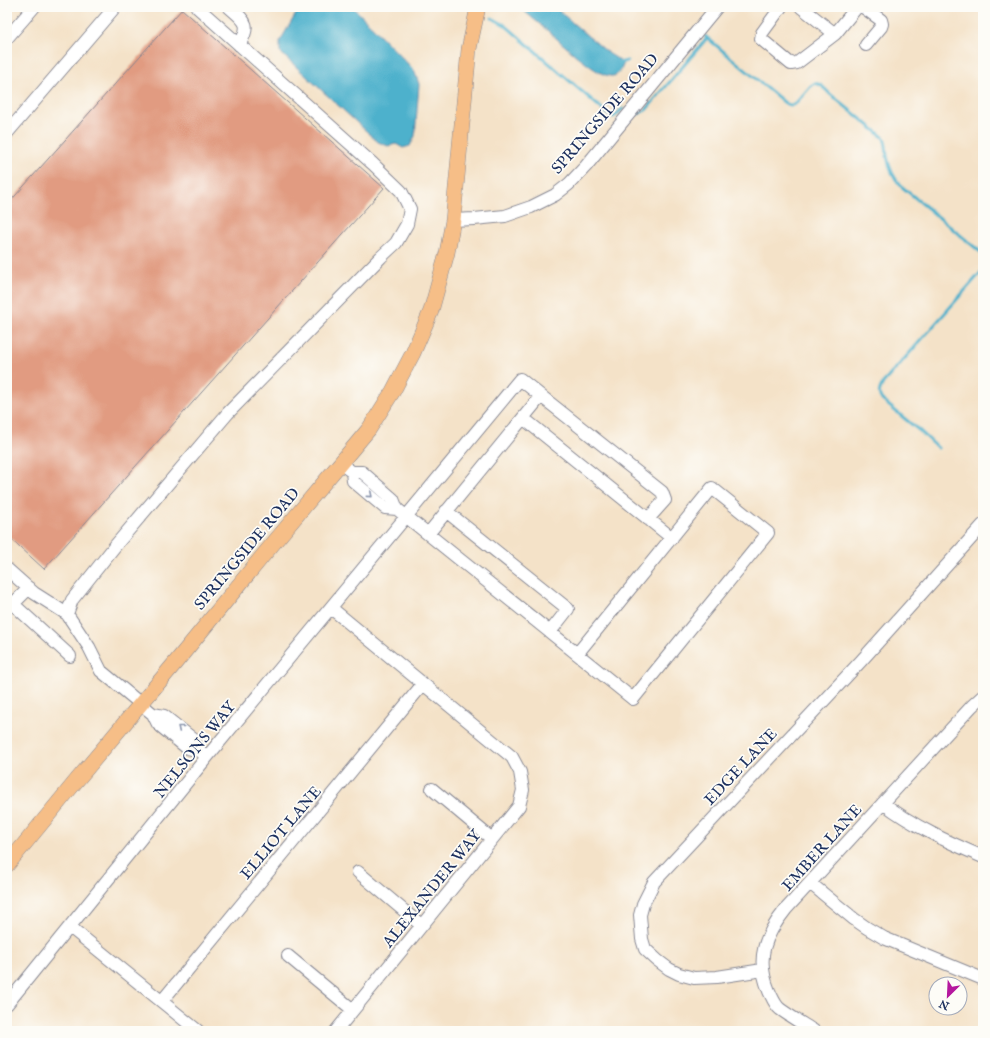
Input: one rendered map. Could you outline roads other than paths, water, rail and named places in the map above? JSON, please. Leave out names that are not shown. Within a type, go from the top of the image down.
[{"type":"main road","name":"SPRINGSIDE ROAD","points":[[7,865],[141,704],[346,467],[393,391],[413,353],[431,311],[447,253],[453,220],[469,49],[478,7]]},
{"type":"street","points":[[7,38],[34,7]]},
{"type":"street","points":[[7,133],[115,7]]},
{"type":"street","points":[[67,614],[72,600],[115,546],[228,413],[396,243],[407,224],[410,209],[401,191],[373,164],[197,7]]},
{"type":"street","points":[[229,7],[244,20],[247,28],[245,36],[239,44]]},
{"type":"street","name":"SPRINGSIDE ROAD","points":[[453,220],[505,216],[531,207],[555,195],[569,184],[586,166],[717,7]]},
{"type":"street","points":[[781,7],[762,33],[761,39],[791,64],[797,63],[835,34],[857,7]]},
{"type":"street","points":[[801,7],[835,34]]},
{"type":"street","points":[[863,7],[881,20],[882,24],[866,45]]},
{"type":"street","name":"NELSONS WAY","points":[[7,1004],[70,927],[203,754],[331,608],[402,513],[520,379],[541,396]]},
{"type":"street","points":[[428,534],[541,396],[662,492],[665,500],[648,519]]},
{"type":"street","points":[[523,418],[672,538]]},
{"type":"street","points":[[346,467],[354,481],[385,508],[402,513],[633,699],[768,533],[712,488],[578,654]]},
{"type":"street","points":[[446,511],[568,609],[550,632]]},
{"type":"street","name":"EDGE LANE","points":[[763,970],[717,977],[694,978],[679,974],[669,969],[645,949],[642,939],[640,915],[643,904],[654,882],[861,661],[983,525]]},
{"type":"street","points":[[7,568],[34,593],[67,614],[89,647],[101,671],[153,714],[158,724],[187,748],[203,754]]},
{"type":"street","points":[[29,588],[10,602],[70,656]]},
{"type":"street","points":[[331,608],[423,684]]},
{"type":"street","name":"ALEXANDER WAY","points":[[336,1031],[519,806],[523,790],[520,772],[512,757],[423,684]]},
{"type":"street","name":"ELLIOT LANE","points":[[162,1001],[423,684]]},
{"type":"street","name":"EMBER LANE","points":[[814,1031],[779,1008],[766,984],[763,970],[763,957],[765,944],[770,931],[786,909],[972,706],[983,696]]},
{"type":"street","points":[[432,789],[492,839]]},
{"type":"street","points":[[883,803],[922,828],[983,857]]},
{"type":"street","points":[[358,872],[422,926]]},
{"type":"street","points":[[810,883],[854,919],[884,938],[983,979]]},
{"type":"street","points":[[70,927],[198,1031]]},
{"type":"street","points":[[288,956],[353,1010]]},
{"type":"water","points":[[300,7],[353,7],[414,70],[419,84],[415,136],[410,146],[403,148],[396,144],[388,146],[378,142],[280,52],[280,41]]},
{"type":"water","points":[[520,7],[553,7],[558,10],[607,52],[620,61],[623,65],[621,69],[617,75],[612,76],[596,70],[578,57]]},
{"type":"waterway","points":[[492,18],[505,25],[609,115],[613,117],[623,109]]},
{"type":"waterway","points":[[705,36],[787,104],[795,104],[815,83],[821,85],[883,137],[886,144],[890,168],[901,186],[983,254]]},
{"type":"waterway","points":[[638,114],[646,110],[707,38]]},
{"type":"waterway","points":[[619,63],[627,61]]},
{"type":"waterway","points":[[938,448],[882,400],[880,396],[881,387],[983,270]]}]
